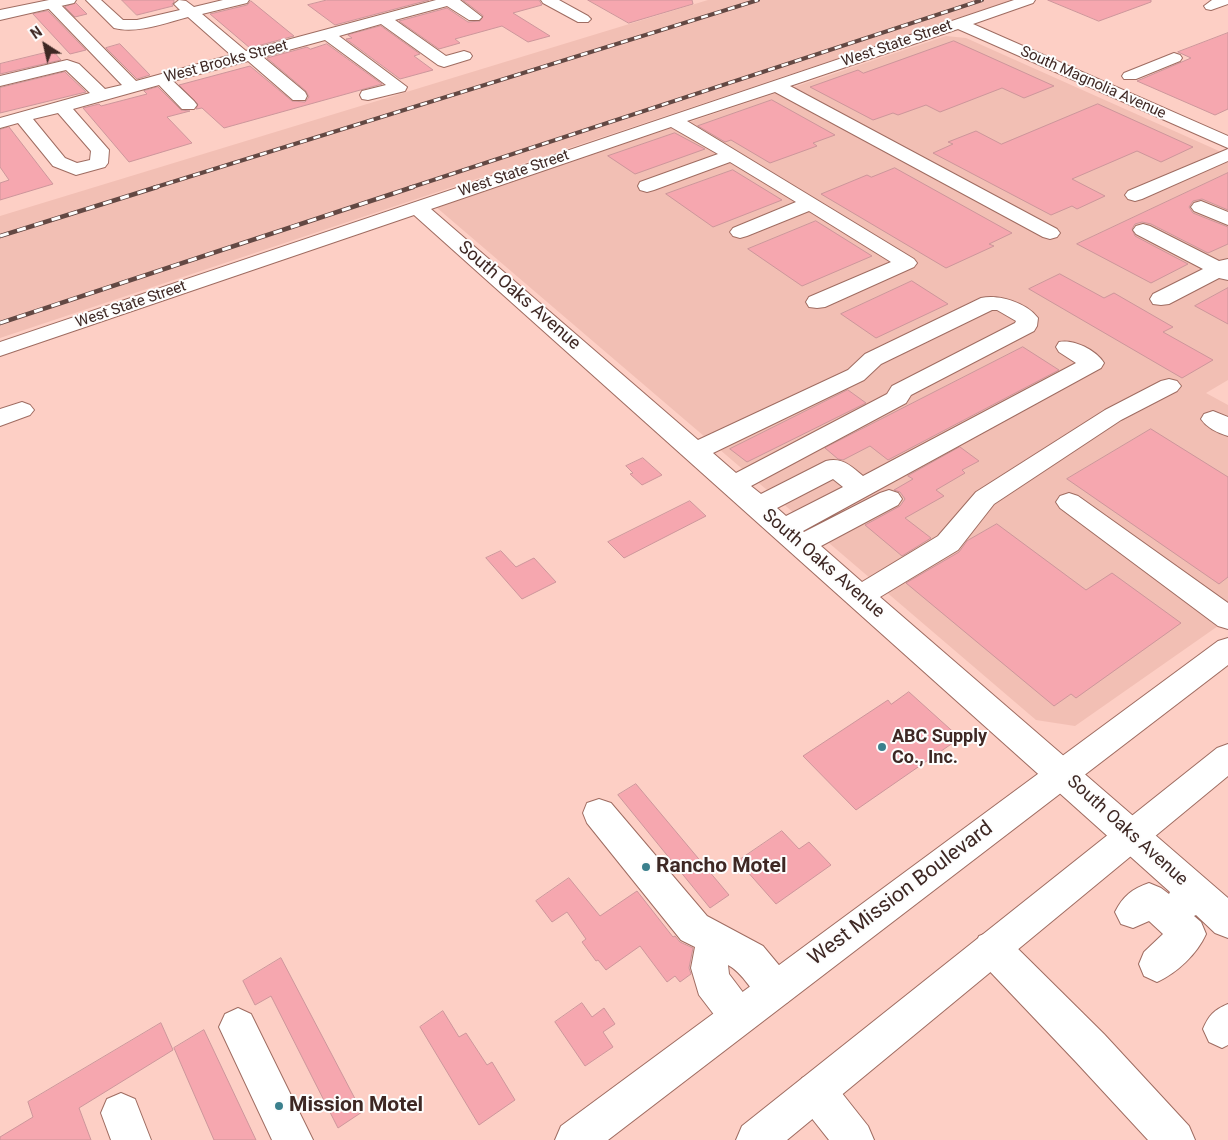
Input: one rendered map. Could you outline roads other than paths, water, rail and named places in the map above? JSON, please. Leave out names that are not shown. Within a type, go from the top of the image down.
[{"type":"street","points":[[0,15],[68,0]]},
{"type":"street","points":[[92,0],[119,25],[137,25],[242,0]]},
{"type":"street","points":[[176,0],[299,96]]},
{"type":"street","points":[[397,0],[413,11]]},
{"type":"street","points":[[451,0],[474,17]]},
{"type":"street","name":"West Brooks Street","points":[[0,123],[451,0]]},
{"type":"street","points":[[548,0],[583,19]]},
{"type":"street","name":"West State Street","points":[[0,349],[1028,0]]},
{"type":"street","points":[[52,4],[133,87]]},
{"type":"street","points":[[383,19],[444,62],[464,56]]},
{"type":"street","name":"South Magnolia Avenue","points":[[958,23],[1228,143]]},
{"type":"street","points":[[327,34],[399,87],[368,96]]},
{"type":"street","points":[[1130,76],[1174,58]]},
{"type":"street","points":[[0,81],[67,65],[74,67],[102,96]]},
{"type":"street","points":[[162,79],[188,105]]},
{"type":"street","points":[[775,85],[1050,233]]},
{"type":"street","points":[[22,117],[59,162],[76,169],[99,163],[100,150],[62,106]]},
{"type":"street","points":[[672,120],[698,134],[907,263],[817,302]]},
{"type":"street","points":[[1135,195],[1228,154]]},
{"type":"street","points":[[647,186],[732,155]]},
{"type":"street","points":[[740,232],[811,203]]},
{"type":"street","name":"South Oaks Avenue","points":[[417,207],[1228,921]]},
{"type":"street","points":[[1201,207],[1228,219]]},
{"type":"street","points":[[1143,230],[1225,269]]},
{"type":"street","points":[[1161,299],[1225,269]]},
{"type":"street","points":[[695,452],[856,375],[874,359],[989,303],[1002,304],[1027,318],[1026,326],[900,391],[898,398],[733,485]]},
{"type":"street","points":[[793,538],[861,488],[1093,362],[1067,346]]},
{"type":"street","points":[[860,596],[948,542],[985,498],[1113,415],[1169,386]]},
{"type":"street","points":[[0,418],[22,410]]},
{"type":"street","points":[[758,507],[836,467],[861,488]]},
{"type":"street","points":[[793,538],[889,499]]},
{"type":"street","points":[[1069,502],[1228,618]]},
{"type":"street","name":"West Mission Boulevard","points":[[575,1140],[1228,648]]},
{"type":"street","points":[[756,1140],[1228,757]]},
{"type":"street","points":[[599,813],[694,928],[750,958],[775,989]]},
{"type":"street","points":[[1157,964],[1188,934],[1152,904],[1195,893]]},
{"type":"street","points":[[715,939],[709,968],[712,982],[738,1016]]},
{"type":"street","points":[[992,948],[1090,1048],[1175,1140]]},
{"type":"street","points":[[238,1027],[293,1140]]},
{"type":"street","points":[[816,1092],[854,1140]]},
{"type":"railway","points":[[153,188],[758,0]]},
{"type":"railway","points":[[409,188],[982,0]]},
{"type":"railway","points":[[0,236],[157,187]]},
{"type":"railway","points":[[0,323],[413,187]]},
{"type":"place","name":"ABC Supply Co., Inc.","points":[[882,747]]},
{"type":"place","name":"Rancho Motel","points":[[646,867]]},
{"type":"place","name":"Mission Motel","points":[[279,1106]]}]
